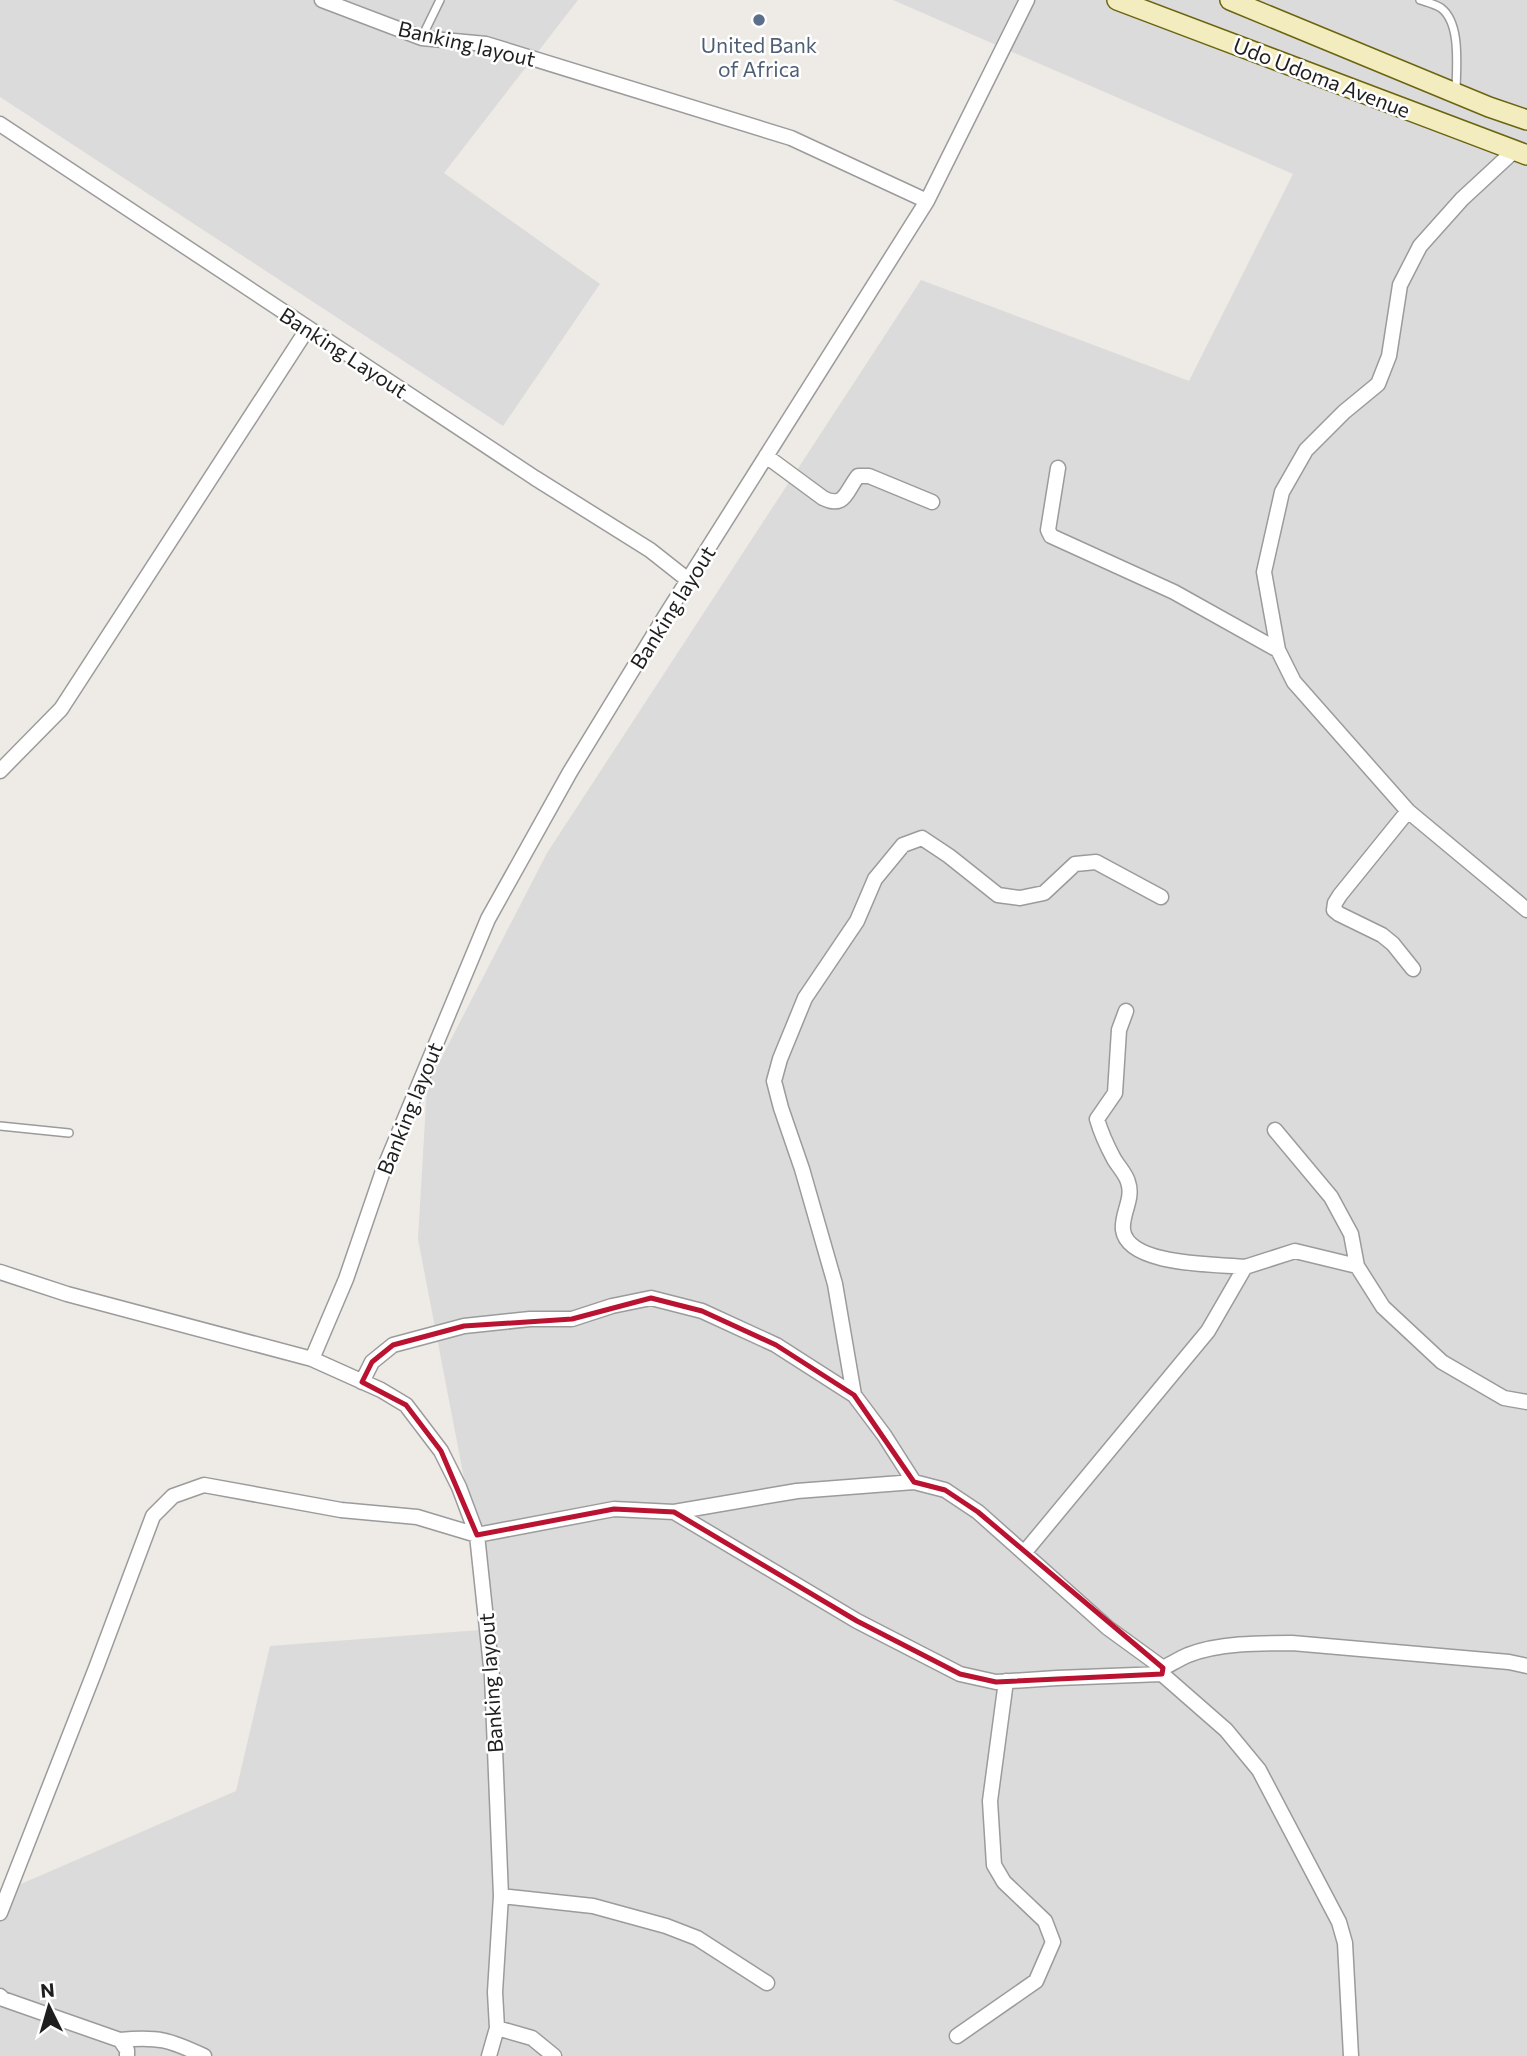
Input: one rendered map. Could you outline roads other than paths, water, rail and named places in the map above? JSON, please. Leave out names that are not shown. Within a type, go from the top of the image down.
[{"type":"main road","name":"Udo Udoma Avenue","points":[[1117,0],[1521,152]]},
{"type":"main road","name":"Udo Udoma Avenue","points":[[1230,0],[1489,107],[1527,120]]},
{"type":"street","name":"Banking layout","points":[[322,0],[422,38],[486,44],[791,138],[927,201]]},
{"type":"street","name":"Banking layout","points":[[489,2056],[497,2028],[495,1992],[501,1896],[492,1676],[477,1535],[459,1487],[441,1451],[405,1405],[381,1390],[312,1359],[346,1279],[383,1171],[488,919],[570,772],[927,201],[1027,0]]},
{"type":"street","name":"Banking Layout","points":[[0,124],[534,478],[650,551],[688,580]]},
{"type":"street","points":[[1521,152],[1462,199],[1420,246],[1400,285],[1389,356],[1378,384],[1344,412],[1307,450],[1282,492],[1265,572],[1278,650],[1294,682],[1408,811],[1527,910]]},
{"type":"street","points":[[0,771],[61,709],[308,328]]},
{"type":"street","points":[[766,456],[832,502],[842,500],[858,476],[869,476],[932,502]]},
{"type":"street","points":[[1058,468],[1048,530],[1051,536],[1174,592],[1278,650]]},
{"type":"street","points":[[1408,811],[1340,895],[1334,909],[1393,944],[1413,969]]},
{"type":"street","points":[[854,1395],[835,1284],[774,1081],[780,1059],[805,999],[857,921],[875,879],[903,845],[922,838],[998,895],[1020,898],[1044,893],[1075,864],[1096,862],[1161,897]]},
{"type":"street","points":[[1126,1011],[1119,1030],[1115,1093],[1097,1119],[1128,1182],[1130,1196],[1123,1224],[1130,1246],[1147,1255],[1199,1263],[1245,1267],[1295,1251],[1357,1266]]},
{"type":"street","points":[[1275,1130],[1331,1197],[1351,1234],[1357,1266],[1384,1307],[1442,1362],[1504,1398],[1527,1402]]},
{"type":"street","points":[[1024,1553],[1208,1331],[1245,1267]]},
{"type":"street","points":[[0,1272],[66,1294],[312,1359]]},
{"type":"street","points":[[362,1382],[372,1362],[393,1345],[464,1326],[530,1319],[572,1319],[612,1306],[651,1298],[702,1311],[776,1345],[854,1395],[914,1482]]},
{"type":"street","points":[[0,1913],[153,1516],[173,1496],[204,1485],[341,1510],[416,1517],[477,1535],[614,1509],[674,1511],[797,1491],[914,1482],[944,1490],[978,1512],[1108,1628],[1163,1671],[1226,1730],[1259,1770],[1339,1922],[1345,1943],[1351,2056]]},
{"type":"street","points":[[674,1511],[856,1621],[948,1669],[996,1682],[1163,1671],[1188,1655],[1207,1649],[1258,1643],[1509,1662],[1527,1666]]},
{"type":"street","points":[[957,2036],[1036,1981],[1053,1942],[1045,1921],[1004,1882],[994,1865],[990,1801],[1006,1681]]},
{"type":"street","points":[[501,1896],[593,1906],[666,1926],[697,1938],[766,1983]]},
{"type":"street","points":[[0,1996],[4,2000],[120,2040],[158,2038],[204,2056]]},
{"type":"street","points":[[497,2028],[532,2038],[554,2056]]},
{"type":"street","points":[[120,2040],[127,2050],[127,2056]]},
{"type":"lane","points":[[422,38],[440,0]]},
{"type":"lane","points":[[1420,0],[1441,8],[1453,23],[1457,51],[1456,93]]},
{"type":"lane","points":[[0,1126],[69,1133]]},
{"type":"place","name":"United Bank of Africa","points":[[759,20]]}]
